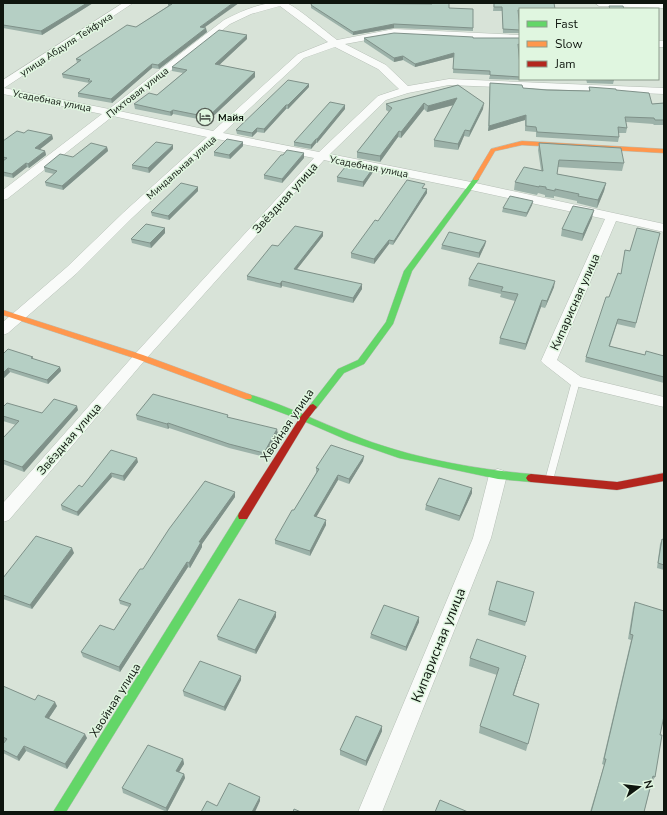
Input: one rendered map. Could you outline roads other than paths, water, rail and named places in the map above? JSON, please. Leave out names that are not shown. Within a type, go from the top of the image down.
[{"type":"street","name":"улица Абдуля Тейфука","points":[[3,85],[129,3]]},
{"type":"street","points":[[280,3],[335,43],[382,67],[406,90]]},
{"type":"street","name":"Пихтовая улица","points":[[3,196],[227,22],[248,12],[280,3]]},
{"type":"street","points":[[599,3],[662,5]]},
{"type":"street","points":[[649,3],[662,5]]},
{"type":"street","name":"Миндальная улица","points":[[3,330],[72,270],[128,215],[301,56],[335,43],[394,32],[519,38]]},
{"type":"street","name":"Звёздная улица","points":[[3,515],[140,357],[322,156],[382,98],[406,90],[449,82],[664,90]]},
{"type":"street","name":"Усадебная улица","points":[[3,91],[471,186],[612,218],[664,228]]},
{"type":"street","name":"Хвойная улица","points":[[59,812],[304,418],[341,371],[361,362],[390,322],[408,271],[471,186],[493,150],[522,143],[664,151]]},
{"type":"street","name":"Кипарисная улица","points":[[612,218],[549,361],[576,380],[664,402]]},
{"type":"street","points":[[3,312],[140,357],[304,418],[350,438],[399,455],[498,475],[617,486],[664,477]]},
{"type":"street","name":"Кипарисная улица","points":[[370,812],[482,538],[498,475]]},
{"type":"street","points":[[644,482],[664,485]]},
{"type":"lane","points":[[549,480],[576,380]]},
{"type":"place","name":"Майя","points":[[205,117]]}]
